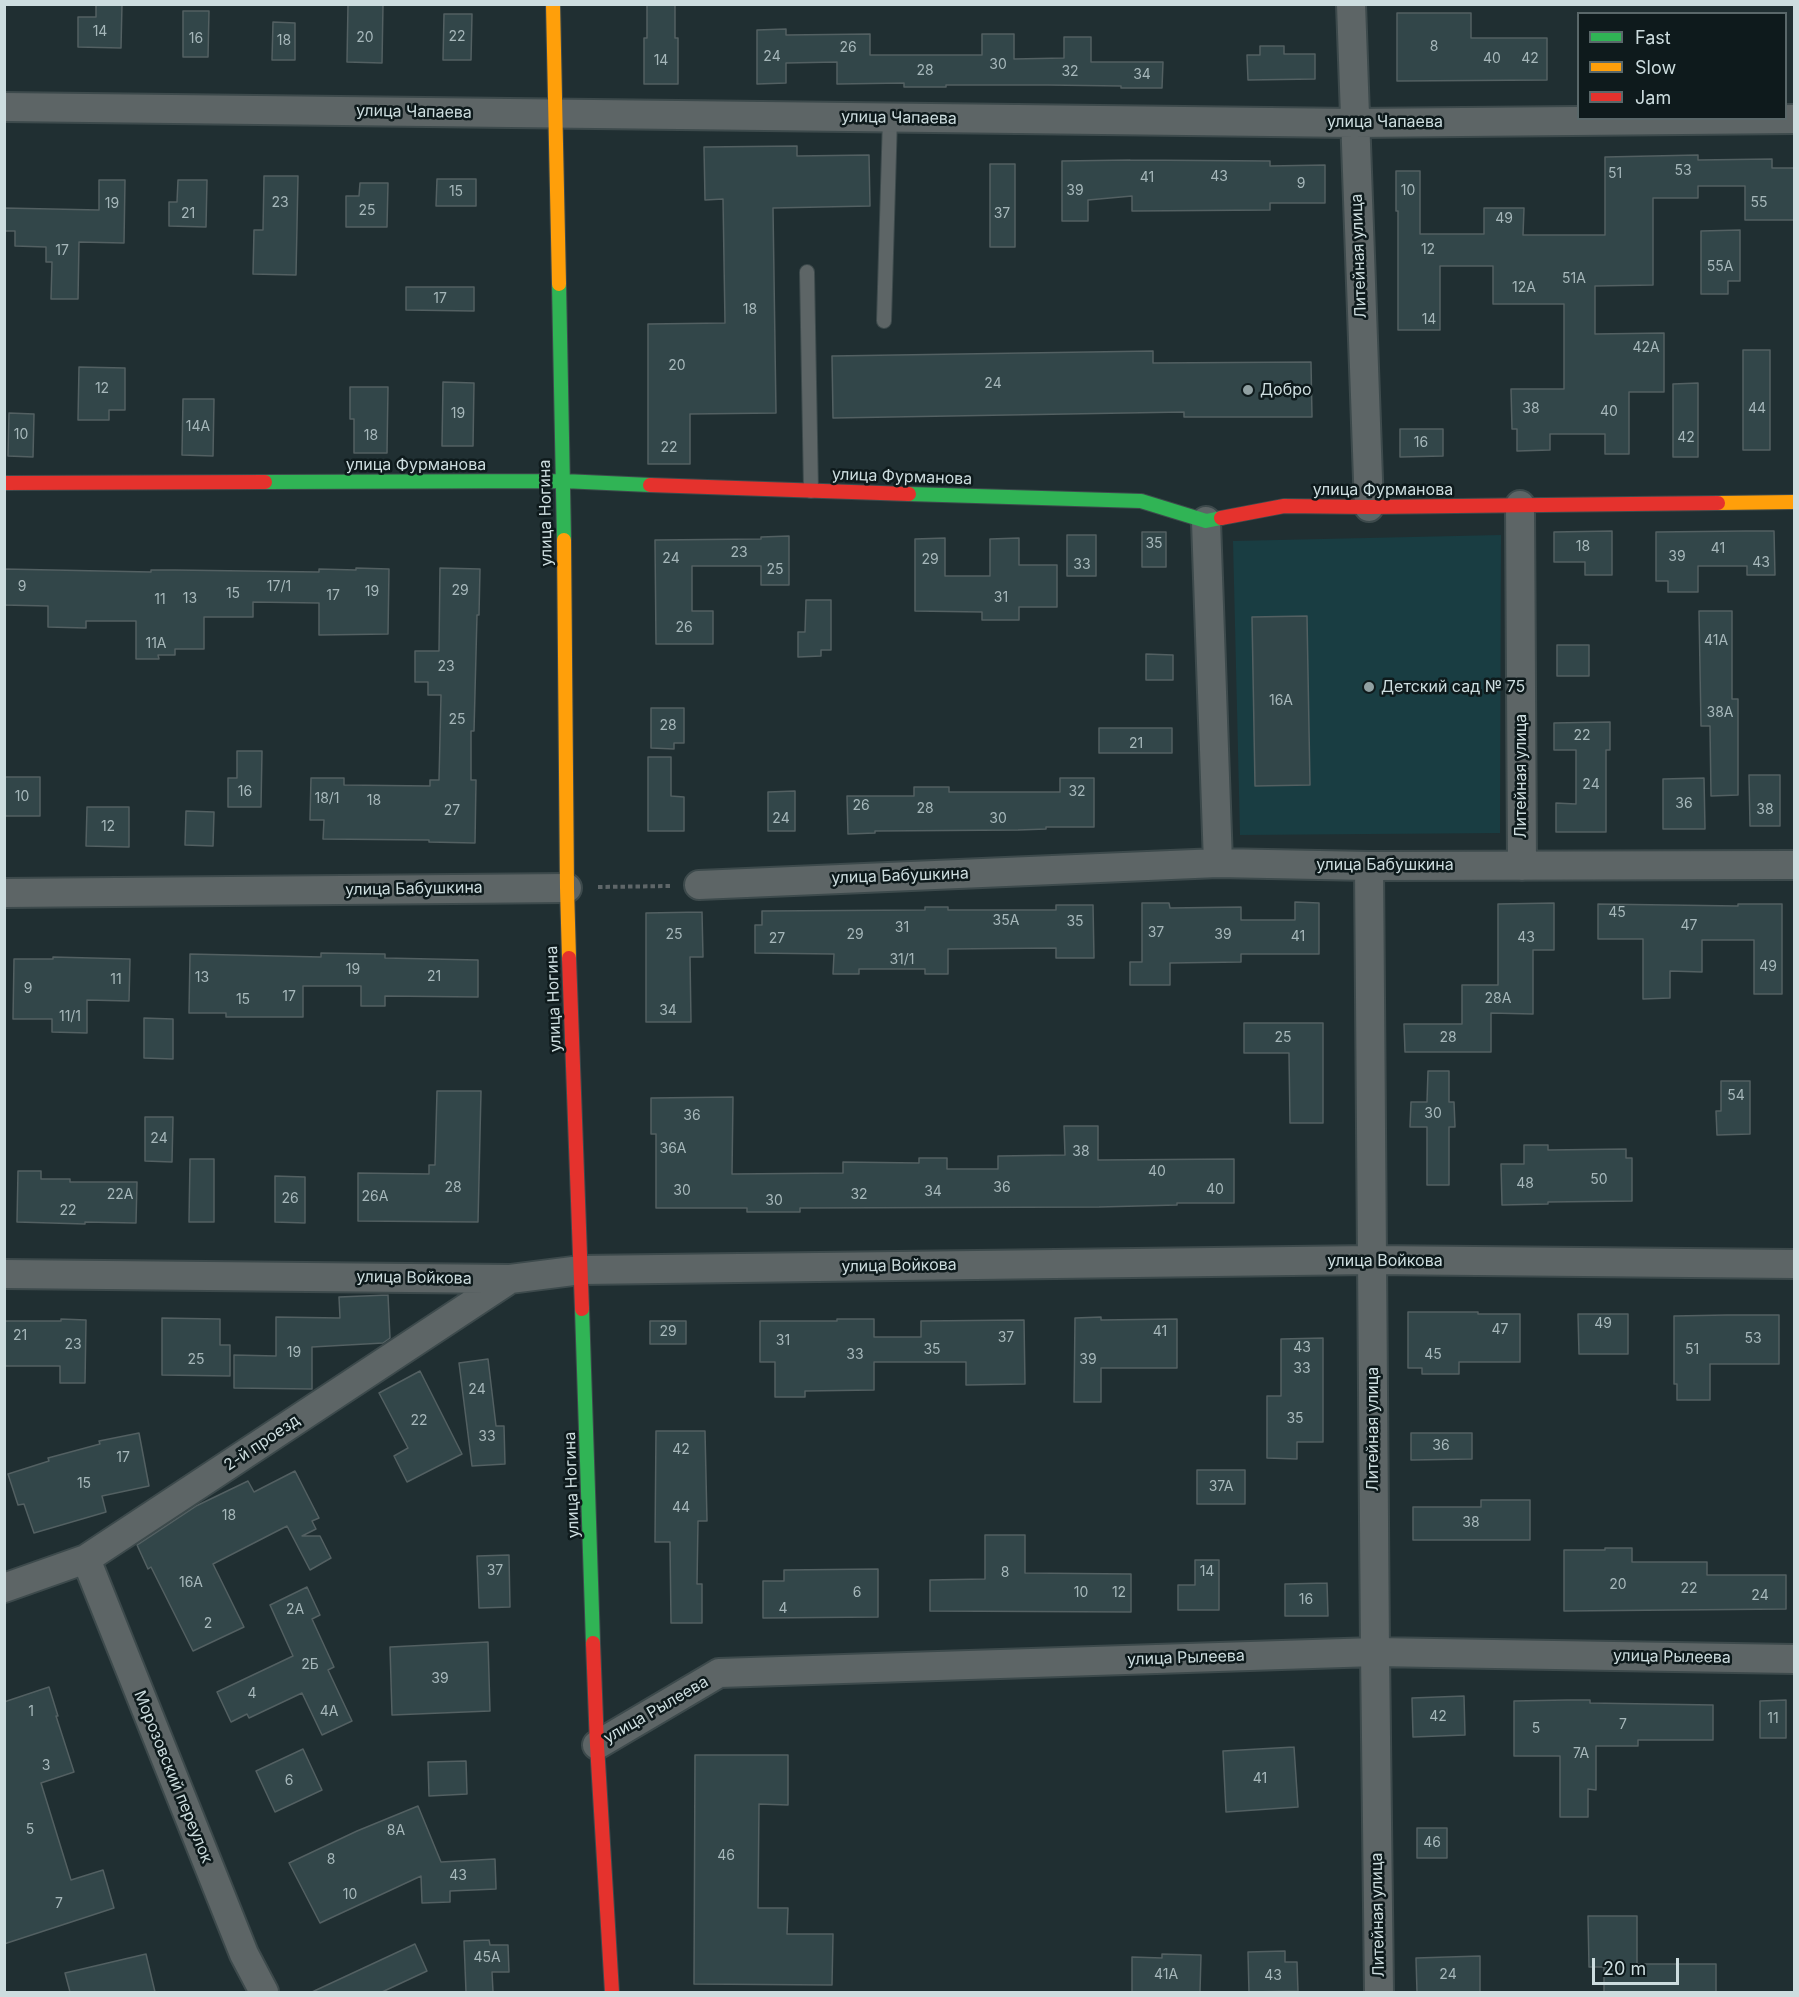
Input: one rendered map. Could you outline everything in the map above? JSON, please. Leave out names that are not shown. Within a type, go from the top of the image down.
[{"type":"street","name":"улица Ногина","points":[[553,4],[563,481],[567,888],[597,1744],[612,1992]]},
{"type":"street","name":"Литейная улица","points":[[1351,4],[1369,507]]},
{"type":"street","name":"улица Чапаева","points":[[4,106],[1354,123],[1684,120]]},
{"type":"street","name":"улица Фурманова","points":[[4,483],[563,481],[1141,501],[1206,521],[1284,506],[1520,506],[1794,502]]},
{"type":"street","name":"Литейная улица","points":[[1520,506],[1522,866]]},
{"type":"street","points":[[1206,521],[1218,863]]},
{"type":"street","name":"улица Бабушкина","points":[[699,885],[1218,863],[1369,866],[1794,865]]},
{"type":"street","name":"Литейная улица","points":[[1369,866],[1379,1992]]},
{"type":"street","name":"улица Бабушкина","points":[[4,893],[567,888]]},
{"type":"street","name":"улица Войкова","points":[[4,1274],[510,1279],[581,1270],[1371,1260],[1794,1264]]},
{"type":"street","name":"2-й проезд","points":[[4,1588],[86,1559],[510,1279]]},
{"type":"street","name":"Морозовский переулок","points":[[86,1559],[244,1954],[264,1992]]},
{"type":"street","name":"улица Рылеева","points":[[597,1744],[719,1673],[1375,1652],[1794,1659]]},
{"type":"lane","points":[[884,321],[890,118]]},
{"type":"lane","points":[[807,272],[810,491]]},
{"type":"path","points":[[567,888],[699,885]]},
{"type":"shaded area","name":"Детский сад № 75","points":[[1501,535],[1500,833],[1240,835],[1233,541]]},
{"type":"building","points":[[96,4],[122,4],[121,48],[78,47],[78,17],[96,17]]},
{"type":"building","points":[[348,4],[383,4],[382,63],[347,62]]},
{"type":"building","points":[[647,4],[675,4],[678,84],[644,84]]},
{"type":"building","points":[[183,11],[209,11],[208,57],[183,57]]},
{"type":"building","points":[[1397,13],[1471,13],[1471,38],[1547,38],[1547,80],[1397,81]]},
{"type":"building","points":[[444,14],[472,14],[471,60],[443,60]]},
{"type":"building","points":[[273,22],[295,23],[295,60],[272,60]]},
{"type":"building","points":[[786,29],[786,35],[870,34],[870,55],[982,55],[982,34],[1014,34],[1014,59],[1064,58],[1064,37],[1091,37],[1091,62],[1163,62],[1162,88],[1048,85],[904,87],[904,83],[837,84],[837,62],[786,63],[786,83],[757,84],[757,30]]},
{"type":"building","points":[[1260,46],[1284,46],[1284,54],[1315,54],[1315,79],[1248,80],[1247,55],[1260,55]]},
{"type":"building","points":[[797,146],[797,156],[869,155],[870,206],[773,208],[776,413],[690,414],[690,464],[648,464],[648,324],[725,323],[723,199],[705,200],[704,147]]},
{"type":"building","points":[[1698,155],[1698,160],[1772,159],[1772,168],[1794,168],[1794,220],[1745,220],[1745,186],[1698,186],[1698,198],[1653,198],[1653,285],[1595,286],[1595,334],[1664,333],[1664,392],[1629,392],[1629,454],[1605,454],[1605,434],[1550,434],[1550,450],[1517,451],[1517,429],[1512,429],[1511,389],[1564,389],[1564,304],[1493,304],[1493,266],[1440,266],[1440,330],[1398,330],[1396,171],[1420,171],[1420,234],[1484,234],[1484,208],[1524,208],[1523,235],[1605,235],[1605,157]]},
{"type":"building","points":[[1062,161],[1270,161],[1270,166],[1325,165],[1325,203],[1270,203],[1270,210],[1132,211],[1132,196],[1088,200],[1088,221],[1062,221]]},
{"type":"building","points":[[990,164],[1015,164],[1015,247],[990,247]]},
{"type":"building","points":[[264,176],[298,176],[296,275],[253,274],[254,230],[263,230]]},
{"type":"building","points":[[437,179],[476,179],[476,206],[436,206]]},
{"type":"building","points":[[99,180],[125,180],[124,243],[79,242],[78,299],[51,299],[52,262],[46,262],[46,247],[15,246],[15,231],[4,231],[4,208],[99,210]]},
{"type":"building","points":[[178,180],[207,180],[206,227],[169,226],[169,202],[177,202]]},
{"type":"building","points":[[360,183],[388,183],[387,227],[346,227],[346,196],[359,196]]},
{"type":"building","points":[[1740,230],[1740,281],[1728,281],[1728,294],[1701,294],[1701,231]]},
{"type":"building","points":[[406,287],[474,287],[474,311],[406,310]]},
{"type":"building","points":[[1743,350],[1770,350],[1770,450],[1743,450]]},
{"type":"building","points":[[1153,351],[1153,363],[1311,362],[1312,417],[1184,417],[1184,412],[833,418],[832,356]]},
{"type":"building","points":[[79,367],[125,368],[125,410],[109,410],[109,420],[78,420]]},
{"type":"building","points":[[443,382],[474,383],[473,446],[442,446]]},
{"type":"building","points":[[1698,383],[1698,457],[1673,457],[1673,384]]},
{"type":"building","points":[[350,387],[388,387],[387,453],[354,453],[354,419],[350,419]]},
{"type":"building","points":[[183,399],[214,399],[213,456],[182,455]]},
{"type":"building","points":[[9,413],[34,414],[33,457],[8,456]]},
{"type":"building","points":[[1400,429],[1443,429],[1443,456],[1400,457]]},
{"type":"building","points":[[1612,531],[1612,575],[1585,575],[1585,562],[1554,562],[1554,532]]},
{"type":"building","points":[[1774,531],[1775,575],[1747,575],[1747,566],[1698,566],[1698,592],[1668,592],[1668,581],[1656,581],[1656,532]]},
{"type":"building","points":[[1142,532],[1166,532],[1166,567],[1142,567]]},
{"type":"building","points":[[1067,535],[1096,535],[1096,576],[1067,576]]},
{"type":"building","points":[[789,536],[789,585],[761,585],[761,566],[692,566],[692,611],[713,611],[713,644],[656,644],[655,540],[761,539],[761,537]]},
{"type":"building","points":[[945,538],[945,576],[990,576],[990,539],[1019,538],[1019,565],[1057,565],[1057,607],[1019,607],[1019,620],[982,620],[982,612],[915,611],[915,539]]},
{"type":"building","points":[[356,568],[389,569],[388,634],[319,635],[319,603],[253,602],[253,617],[204,617],[204,649],[175,649],[175,655],[158,655],[159,659],[136,659],[136,621],[86,621],[86,628],[48,627],[48,606],[4,605],[4,569],[319,572],[319,569],[356,570]]},
{"type":"building","points":[[440,568],[480,569],[474,731],[471,731],[471,780],[476,780],[475,843],[323,839],[324,820],[310,820],[311,778],[344,778],[344,785],[430,786],[430,780],[439,780],[441,695],[428,695],[428,682],[415,682],[415,651],[439,651]]},
{"type":"building","points":[[806,600],[831,600],[831,650],[821,650],[821,656],[798,657],[798,632],[805,632]]},
{"type":"building","points":[[1699,611],[1732,611],[1732,699],[1738,699],[1738,795],[1711,796],[1710,726],[1701,726]]},
{"type":"building","points":[[1307,616],[1310,785],[1255,786],[1252,617]]},
{"type":"building","points":[[1557,645],[1589,645],[1589,676],[1557,676]]},
{"type":"building","points":[[1146,654],[1173,655],[1173,680],[1146,680]]},
{"type":"building","points":[[651,708],[684,708],[684,743],[674,743],[674,749],[651,748]]},
{"type":"building","points":[[1610,722],[1610,750],[1606,750],[1606,832],[1556,832],[1556,803],[1576,804],[1576,750],[1554,750],[1554,723]]},
{"type":"building","points":[[1099,728],[1172,728],[1172,753],[1099,753]]},
{"type":"building","points":[[237,751],[262,751],[261,807],[228,807],[228,778],[237,778]]},
{"type":"building","points":[[648,757],[671,757],[671,796],[684,797],[684,831],[648,831]]},
{"type":"building","points":[[1749,775],[1780,775],[1780,826],[1750,826]]},
{"type":"building","points":[[4,777],[40,777],[40,816],[4,816]]},
{"type":"building","points":[[1060,778],[1094,778],[1094,827],[875,831],[875,833],[848,834],[847,796],[914,796],[914,787],[949,787],[949,792],[1060,792]]},
{"type":"building","points":[[1704,778],[1705,829],[1663,829],[1663,779]]},
{"type":"building","points":[[795,791],[795,831],[768,831],[768,792]]},
{"type":"building","points":[[87,807],[129,807],[129,847],[86,846]]},
{"type":"building","points":[[186,811],[214,812],[213,846],[185,845]]},
{"type":"building","points":[[1295,902],[1319,903],[1319,954],[1241,954],[1241,962],[1170,963],[1170,985],[1130,985],[1130,962],[1142,962],[1142,903],[1169,903],[1170,908],[1241,907],[1241,920],[1295,920]]},
{"type":"building","points":[[1554,903],[1554,950],[1533,950],[1533,1014],[1491,1013],[1491,1052],[1405,1052],[1404,1024],[1462,1024],[1462,985],[1498,985],[1498,904]]},
{"type":"building","points":[[1598,904],[1738,906],[1738,904],[1782,904],[1782,994],[1754,994],[1754,940],[1702,940],[1702,972],[1670,971],[1670,998],[1643,999],[1643,939],[1598,939]]},
{"type":"building","points":[[1056,905],[1093,905],[1094,958],[1056,958],[1056,948],[948,949],[948,974],[925,974],[925,969],[859,969],[859,974],[833,974],[834,954],[755,953],[755,925],[762,925],[762,911],[925,910],[925,907],[948,907],[948,910],[1056,910]]},
{"type":"building","points":[[702,912],[703,957],[690,957],[691,1022],[646,1022],[646,913]]},
{"type":"building","points":[[321,953],[385,954],[385,958],[478,960],[478,997],[385,996],[385,1006],[361,1006],[361,986],[303,986],[303,1017],[226,1017],[226,1013],[189,1013],[190,954],[321,957]]},
{"type":"building","points":[[53,957],[130,959],[129,1001],[87,1000],[87,1033],[52,1032],[52,1019],[13,1019],[14,959],[53,959]]},
{"type":"building","points":[[144,1018],[173,1019],[173,1059],[144,1058]]},
{"type":"building","points":[[1244,1023],[1323,1023],[1323,1123],[1290,1123],[1289,1053],[1244,1053]]},
{"type":"building","points":[[1428,1071],[1449,1071],[1449,1102],[1454,1102],[1455,1127],[1449,1127],[1449,1185],[1427,1185],[1427,1127],[1410,1127],[1411,1102],[1427,1102]]},
{"type":"building","points":[[1721,1081],[1750,1081],[1750,1134],[1717,1135],[1716,1111],[1721,1111]]},
{"type":"building","points":[[437,1091],[481,1091],[478,1222],[358,1221],[358,1173],[429,1174],[429,1165],[435,1165]]},
{"type":"building","points":[[733,1097],[732,1174],[843,1173],[843,1162],[919,1163],[919,1158],[947,1158],[947,1169],[998,1169],[998,1156],[1065,1155],[1064,1126],[1098,1126],[1098,1160],[1234,1159],[1234,1203],[1099,1207],[800,1208],[800,1212],[747,1212],[747,1208],[656,1208],[656,1134],[651,1134],[651,1098]]},
{"type":"building","points":[[145,1117],[173,1117],[172,1162],[145,1161]]},
{"type":"building","points":[[1524,1145],[1548,1145],[1548,1150],[1626,1149],[1626,1158],[1632,1158],[1632,1201],[1502,1205],[1501,1164],[1524,1164]]},
{"type":"building","points":[[190,1159],[214,1159],[214,1222],[189,1222]]},
{"type":"building","points":[[18,1171],[41,1171],[41,1179],[70,1179],[70,1182],[137,1182],[136,1223],[17,1222]]},
{"type":"building","points":[[275,1176],[305,1177],[305,1223],[275,1222]]},
{"type":"building","points":[[388,1295],[390,1338],[383,1343],[312,1347],[312,1389],[234,1388],[234,1355],[276,1356],[276,1317],[340,1318],[339,1297]]},
{"type":"building","points":[[1408,1312],[1520,1314],[1520,1362],[1459,1362],[1459,1374],[1422,1374],[1422,1368],[1408,1368]]},
{"type":"building","points":[[1578,1314],[1628,1314],[1628,1354],[1579,1354]]},
{"type":"building","points":[[1779,1315],[1779,1364],[1710,1364],[1710,1400],[1677,1400],[1677,1384],[1674,1384],[1674,1316]]},
{"type":"building","points":[[1101,1317],[1101,1320],[1177,1319],[1177,1368],[1101,1368],[1101,1402],[1074,1402],[1075,1318]]},
{"type":"building","points":[[162,1318],[220,1319],[220,1345],[230,1345],[230,1376],[162,1375]]},
{"type":"building","points":[[61,1319],[86,1320],[85,1383],[60,1383],[60,1366],[4,1366],[4,1321],[61,1321]]},
{"type":"building","points":[[837,1319],[874,1319],[874,1337],[921,1337],[921,1321],[1024,1320],[1025,1384],[966,1385],[966,1362],[874,1362],[874,1390],[805,1391],[805,1397],[775,1397],[775,1362],[760,1362],[760,1321],[837,1321]]},
{"type":"building","points":[[650,1321],[686,1321],[686,1344],[650,1344]]},
{"type":"building","points":[[1323,1338],[1323,1442],[1297,1442],[1297,1459],[1267,1458],[1267,1396],[1281,1396],[1281,1339]]},
{"type":"building","points":[[488,1359],[496,1426],[504,1426],[505,1464],[472,1466],[459,1363]]},
{"type":"building","points":[[420,1371],[462,1454],[407,1482],[394,1456],[408,1448],[379,1393]]},
{"type":"building","points":[[656,1431],[705,1431],[707,1521],[698,1521],[697,1584],[702,1584],[702,1623],[671,1623],[670,1542],[655,1542]]},
{"type":"building","points":[[139,1433],[149,1486],[102,1496],[106,1512],[34,1533],[24,1504],[18,1505],[8,1474],[49,1461],[48,1458],[100,1444],[99,1441]]},
{"type":"building","points":[[1411,1433],[1472,1433],[1472,1459],[1411,1460]]},
{"type":"building","points":[[1197,1470],[1245,1470],[1245,1504],[1197,1504]]},
{"type":"building","points":[[295,1471],[319,1518],[312,1521],[316,1529],[302,1536],[320,1536],[331,1558],[310,1570],[287,1526],[213,1564],[244,1627],[193,1651],[151,1567],[148,1569],[137,1545],[196,1506],[248,1481],[254,1492]]},
{"type":"building","points":[[1481,1500],[1530,1500],[1530,1540],[1413,1540],[1413,1507],[1481,1507]]},
{"type":"building","points":[[985,1535],[1025,1535],[1025,1573],[1131,1574],[1131,1612],[930,1611],[930,1580],[985,1579]]},
{"type":"building","points":[[1605,1548],[1632,1548],[1632,1562],[1707,1562],[1707,1575],[1786,1575],[1786,1609],[1564,1611],[1564,1550],[1605,1550]]},
{"type":"building","points":[[509,1555],[510,1607],[479,1608],[477,1556]]},
{"type":"building","points":[[1195,1560],[1219,1560],[1219,1610],[1178,1610],[1178,1585],[1195,1585]]},
{"type":"building","points":[[878,1569],[878,1617],[763,1618],[763,1581],[784,1581],[784,1570]]},
{"type":"building","points":[[1327,1583],[1328,1616],[1285,1616],[1285,1584]]},
{"type":"building","points":[[307,1587],[320,1615],[312,1619],[334,1667],[328,1670],[352,1721],[322,1735],[302,1693],[249,1718],[247,1714],[231,1722],[217,1692],[293,1656],[270,1605]]},
{"type":"building","points":[[488,1642],[490,1711],[392,1715],[390,1647]]},
{"type":"building","points":[[49,1687],[74,1772],[41,1783],[71,1880],[103,1870],[114,1908],[4,1944],[4,1702]]},
{"type":"building","points":[[1464,1696],[1465,1735],[1413,1737],[1412,1698]]},
{"type":"building","points":[[1590,1700],[1590,1703],[1713,1705],[1713,1740],[1638,1740],[1638,1746],[1596,1746],[1596,1790],[1588,1789],[1588,1817],[1560,1817],[1560,1756],[1514,1756],[1514,1701]]},
{"type":"building","points":[[1786,1700],[1786,1738],[1760,1738],[1760,1701]]},
{"type":"building","points":[[1294,1747],[1298,1807],[1226,1812],[1223,1751]]},
{"type":"building","points":[[303,1749],[322,1790],[275,1812],[256,1771]]},
{"type":"building","points":[[695,1755],[788,1755],[788,1805],[759,1804],[758,1908],[788,1908],[787,1934],[833,1934],[832,1985],[694,1984]]},
{"type":"building","points":[[466,1761],[467,1794],[429,1796],[428,1762]]},
{"type":"building","points":[[418,1806],[441,1862],[495,1859],[496,1889],[450,1891],[450,1902],[422,1903],[421,1876],[320,1923],[289,1863]]},
{"type":"building","points":[[1417,1828],[1447,1828],[1447,1858],[1417,1858]]},
{"type":"building","points":[[1588,1916],[1637,1916],[1637,1964],[1716,1964],[1716,1992],[1604,1992],[1604,1967],[1589,1967]]},
{"type":"building","points":[[489,1940],[490,1945],[508,1945],[509,1972],[492,1972],[493,1992],[466,1992],[464,1941]]},
{"type":"building","points":[[415,1944],[427,1971],[382,1992],[312,1992]]},
{"type":"building","points":[[1285,1951],[1285,1962],[1297,1962],[1298,1991],[1249,1992],[1248,1952]]},
{"type":"building","points":[[146,1954],[155,1992],[70,1992],[65,1973]]},
{"type":"building","points":[[1162,1954],[1201,1955],[1200,1992],[1132,1992],[1132,1957],[1162,1958]]},
{"type":"building","points":[[1480,1956],[1480,1992],[1417,1992],[1416,1958]]},
{"type":"traffic: fast","points":[[559,284],[564,540]]},
{"type":"traffic: fast","points":[[265,482],[563,481],[650,485]]},
{"type":"traffic: fast","points":[[909,494],[1141,501],[1206,521],[1221,518]]},
{"type":"traffic: fast","points":[[582,1309],[593,1643]]},
{"type":"traffic: slow","points":[[553,4],[559,284]]},
{"type":"traffic: slow","points":[[1718,503],[1794,502]]},
{"type":"traffic: slow","points":[[564,540],[569,958]]},
{"type":"traffic: jam","points":[[4,483],[265,482]]},
{"type":"traffic: jam","points":[[650,485],[909,494]]},
{"type":"traffic: jam","points":[[1221,518],[1284,506],[1718,503]]},
{"type":"traffic: jam","points":[[569,958],[582,1309]]},
{"type":"traffic: jam","points":[[593,1643],[612,1992]]},
{"type":"place","name":"Добро","points":[[1248,390]]},
{"type":"place","name":"Детский сад № 75","points":[[1369,687]]}]
